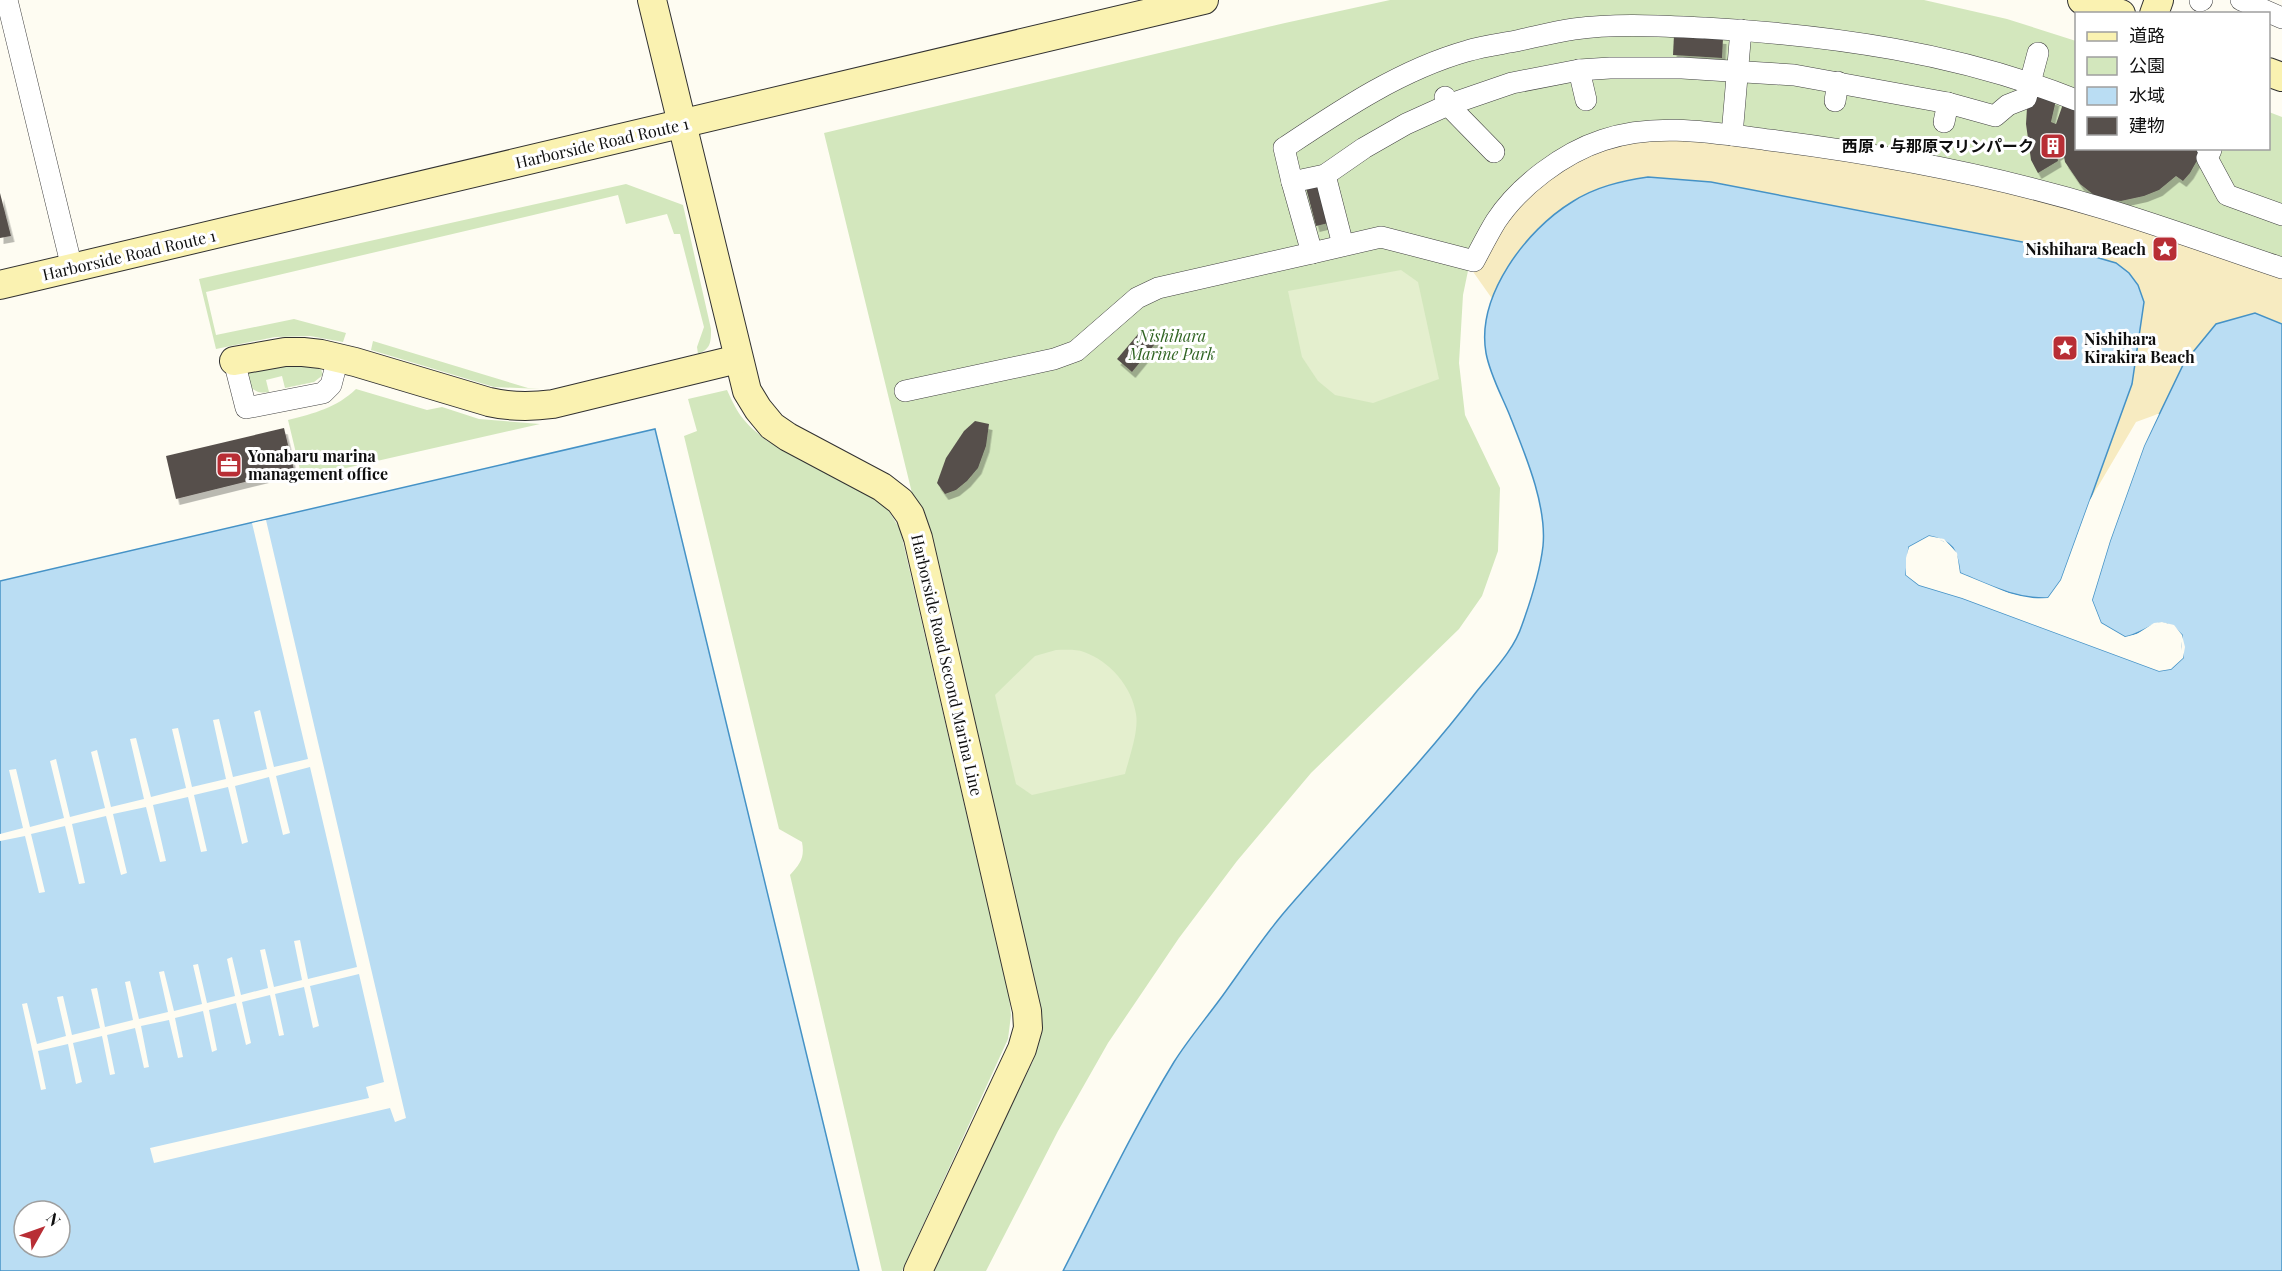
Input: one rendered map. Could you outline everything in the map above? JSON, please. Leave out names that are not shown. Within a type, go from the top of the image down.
[{"type":"street","points":[[7,0],[72,268]]},
{"type":"street","name":"Harborside Road Second Marina Line","points":[[652,0],[747,392],[758,410],[772,426],[788,437],[882,487],[900,501],[910,515],[918,538],[1027,1011],[1028,1028],[1022,1049],[918,1271]]},
{"type":"street","name":"Harborside Road Route 1","points":[[0,285],[1204,0]]},
{"type":"street","points":[[2082,0],[2115,12]]},
{"type":"street","points":[[2241,0],[2268,12]]},
{"type":"street","points":[[1312,253],[1284,148],[1342,109],[1401,76],[1467,51],[1575,28],[1665,27],[1798,34],[1942,60],[2030,82],[2075,100]]},
{"type":"street","points":[[1732,135],[1741,30]]},
{"type":"street","points":[[1292,182],[1325,176],[1373,143],[1447,101],[1478,94],[1534,74],[1625,64],[1681,71],[1709,64],[1738,70],[1795,71],[1837,92],[1893,88],[1946,112],[1995,116],[2008,105],[2026,98],[2038,52]]},
{"type":"street","points":[[1579,70],[1586,100]]},
{"type":"street","points":[[1447,101],[1494,152]]},
{"type":"street","points":[[904,390],[1054,359],[1076,351],[1137,298],[1158,288],[1343,245],[1381,237],[1474,261],[1496,220],[1543,173],[1572,154],[1602,140],[1633,132],[1664,130],[1732,135],[1885,157],[2028,188],[2102,207],[2282,268]]},
{"type":"street","points":[[2210,150],[2207,158],[2227,195],[2282,215]]},
{"type":"street","points":[[1325,176],[1343,245]]},
{"type":"street","points":[[338,358],[331,385],[323,393],[246,408],[234,361],[285,352],[303,351],[338,358],[489,402],[532,407],[553,404],[738,359]]},
{"type":"green space","name":"Nishihara Marine Park","points":[[1390,0],[1924,0],[2007,19],[2075,41],[2075,150],[2270,150],[2270,112],[2282,117],[2282,265],[1469,266],[1463,295],[1459,363],[1465,415],[1500,488],[1498,551],[1482,596],[1459,629],[1311,773],[1237,861],[1179,938],[1108,1043],[1058,1131],[986,1271],[932,1271],[1033,1061],[1043,1029],[824,133]]},
{"type":"green space","points":[[626,184],[683,205],[711,329],[711,338],[706,350],[698,354],[697,347],[704,327],[680,234],[674,234],[667,214],[626,224],[618,195],[206,292],[216,335],[294,319],[346,333],[343,342],[310,336],[275,337],[216,349],[199,279]]},
{"type":"green space","points":[[1401,270],[1418,282],[1439,379],[1373,403],[1335,395],[1318,381],[1302,357],[1288,291]]},
{"type":"green space","points":[[373,341],[528,388],[540,389],[494,387],[371,350]]},
{"type":"green space","points":[[283,361],[321,369],[323,375],[314,382],[285,388],[282,376],[266,380],[269,392],[266,393],[257,392],[248,385],[248,374],[251,369]]},
{"type":"green space","points":[[356,389],[427,410],[442,407],[479,419],[540,424],[302,478],[288,420],[333,405]]},
{"type":"green space","points":[[727,390],[743,418],[767,441],[874,496],[885,505],[900,529],[1009,996],[1011,1015],[1008,1039],[902,1271],[882,1271],[790,875],[801,860],[802,842],[779,829],[684,436],[697,431],[688,399]]},
{"type":"green space","points":[[1056,650],[1084,652],[1111,668],[1125,685],[1134,704],[1137,721],[1135,736],[1125,774],[1032,795],[1016,784],[995,695],[1035,656]]},
{"type":"sand","points":[[1733,125],[1885,146],[1960,162],[2282,265],[2282,444],[2158,414],[2136,422],[2090,500],[2061,580],[2039,573],[1493,300],[1469,266],[1473,246],[1580,143]]},
{"type":"water","points":[[1648,177],[1711,182],[2085,254],[2116,263],[2129,273],[2138,285],[2144,302],[2132,384],[2061,580],[2048,598],[2014,594],[1960,573],[1953,548],[1944,541],[1929,536],[1909,547],[1906,575],[1919,585],[1962,598],[2159,671],[2171,669],[2183,658],[2182,635],[2167,624],[2160,623],[2125,637],[2101,623],[2092,600],[2110,541],[2144,446],[2184,363],[2216,324],[2255,313],[2282,324],[2282,1271],[1063,1271],[1144,1113],[1186,1044],[1282,915],[1430,749],[1514,643],[1537,576],[1543,546],[1542,514],[1534,480],[1488,361],[1485,331],[1489,309],[1508,267],[1522,247],[1555,214],[1572,202],[1599,189]]},
{"type":"water","points":[[655,429],[859,1271],[0,1271],[0,581]]},
{"type":"pier","points":[[2159,414],[2144,446],[2110,541],[2092,600],[2101,623],[2125,637],[2137,634],[2154,623],[2174,625],[2182,635],[2185,647],[2183,658],[2171,669],[2159,671],[1962,598],[1919,585],[1906,575],[1906,558],[1909,547],[1929,536],[1944,539],[1957,553],[1960,573],[2011,594],[2031,599],[2048,598],[2061,580],[2090,500],[2098,486],[2064,581],[2050,601],[2030,601],[2010,597],[1959,576],[1954,555],[1943,541],[1930,539],[1912,549],[1909,573],[1920,583],[1963,596],[2160,668],[2170,666],[2180,656],[2182,647],[2180,636],[2172,628],[2162,625],[2155,626],[2139,637],[2124,640],[2099,625],[2089,600],[2107,540],[2141,445],[2155,415]]},
{"type":"pier","points":[[266,520],[406,1118],[395,1122],[390,1108],[154,1163],[150,1148],[369,1098],[366,1087],[384,1082],[359,974],[310,986],[319,1026],[313,1028],[304,987],[275,994],[284,1035],[279,1036],[270,995],[242,1002],[251,1043],[246,1045],[236,1003],[209,1010],[217,1050],[212,1052],[203,1011],[175,1018],[183,1057],[178,1058],[169,1020],[141,1026],[149,1067],[144,1068],[135,1028],[107,1035],[115,1074],[110,1075],[102,1036],[73,1043],[82,1082],[76,1084],[68,1044],[38,1051],[46,1089],[41,1090],[22,1004],[27,1003],[37,1044],[66,1036],[57,997],[63,996],[72,1035],[100,1028],[91,989],[97,988],[105,1027],[133,1020],[125,982],[130,981],[139,1019],[168,1012],[159,972],[164,971],[174,1011],[202,1004],[193,965],[198,964],[207,1003],[235,996],[227,959],[232,957],[241,995],[268,988],[260,950],[265,949],[274,987],[302,980],[294,941],[300,940],[308,979],[357,967],[310,767],[276,776],[290,833],[283,835],[269,777],[235,786],[248,842],[242,844],[228,787],[194,795],[207,851],[201,852],[188,797],[153,805],[166,861],[160,862],[146,807],[113,814],[127,873],[121,875],[106,816],[72,824],[85,883],[79,884],[65,826],[31,834],[45,892],[39,893],[25,836],[0,841],[0,834],[23,828],[9,770],[16,769],[30,827],[64,818],[50,761],[56,759],[70,817],[105,808],[91,752],[97,750],[111,807],[144,799],[130,739],[136,738],[151,797],[186,788],[172,729],[178,728],[192,787],[226,779],[213,720],[219,719],[233,777],[267,769],[254,712],[260,710],[274,767],[308,759],[252,523]]},
{"type":"building","points":[[1674,35],[1723,38],[1722,58],[1673,55]]},
{"type":"building","name":"西原・与那原マリンパーク","points":[[2032,93],[2056,100],[2051,122],[2056,124],[2063,104],[2075,110],[2075,150],[2203,150],[2183,181],[2176,176],[2159,190],[2144,196],[2121,201],[2108,200],[2094,195],[2080,184],[2065,162],[2063,151],[2057,155],[2058,161],[2038,173],[2031,160],[2026,124],[2027,108]]},
{"type":"building","points":[[1323,183],[1333,222],[1316,226],[1306,188]]},
{"type":"building","points":[[0,193],[11,236],[0,238]]},
{"type":"building","points":[[1144,327],[1159,339],[1132,372],[1117,359]]},
{"type":"building","points":[[975,421],[989,424],[986,446],[978,468],[956,490],[945,494],[937,483],[946,458],[964,431]]},
{"type":"building","points":[[284,428],[294,470],[176,499],[166,456]]},
{"type":"place","name":"西原・与那原マリンパーク","points":[[2053,146]]},
{"type":"place","name":"Nishihara Beach","points":[[2165,249]]},
{"type":"place","name":"Nishihara Kirakira Beach","points":[[2065,348]]},
{"type":"place","name":"Yonabaru marina management office","points":[[229,465]]}]
